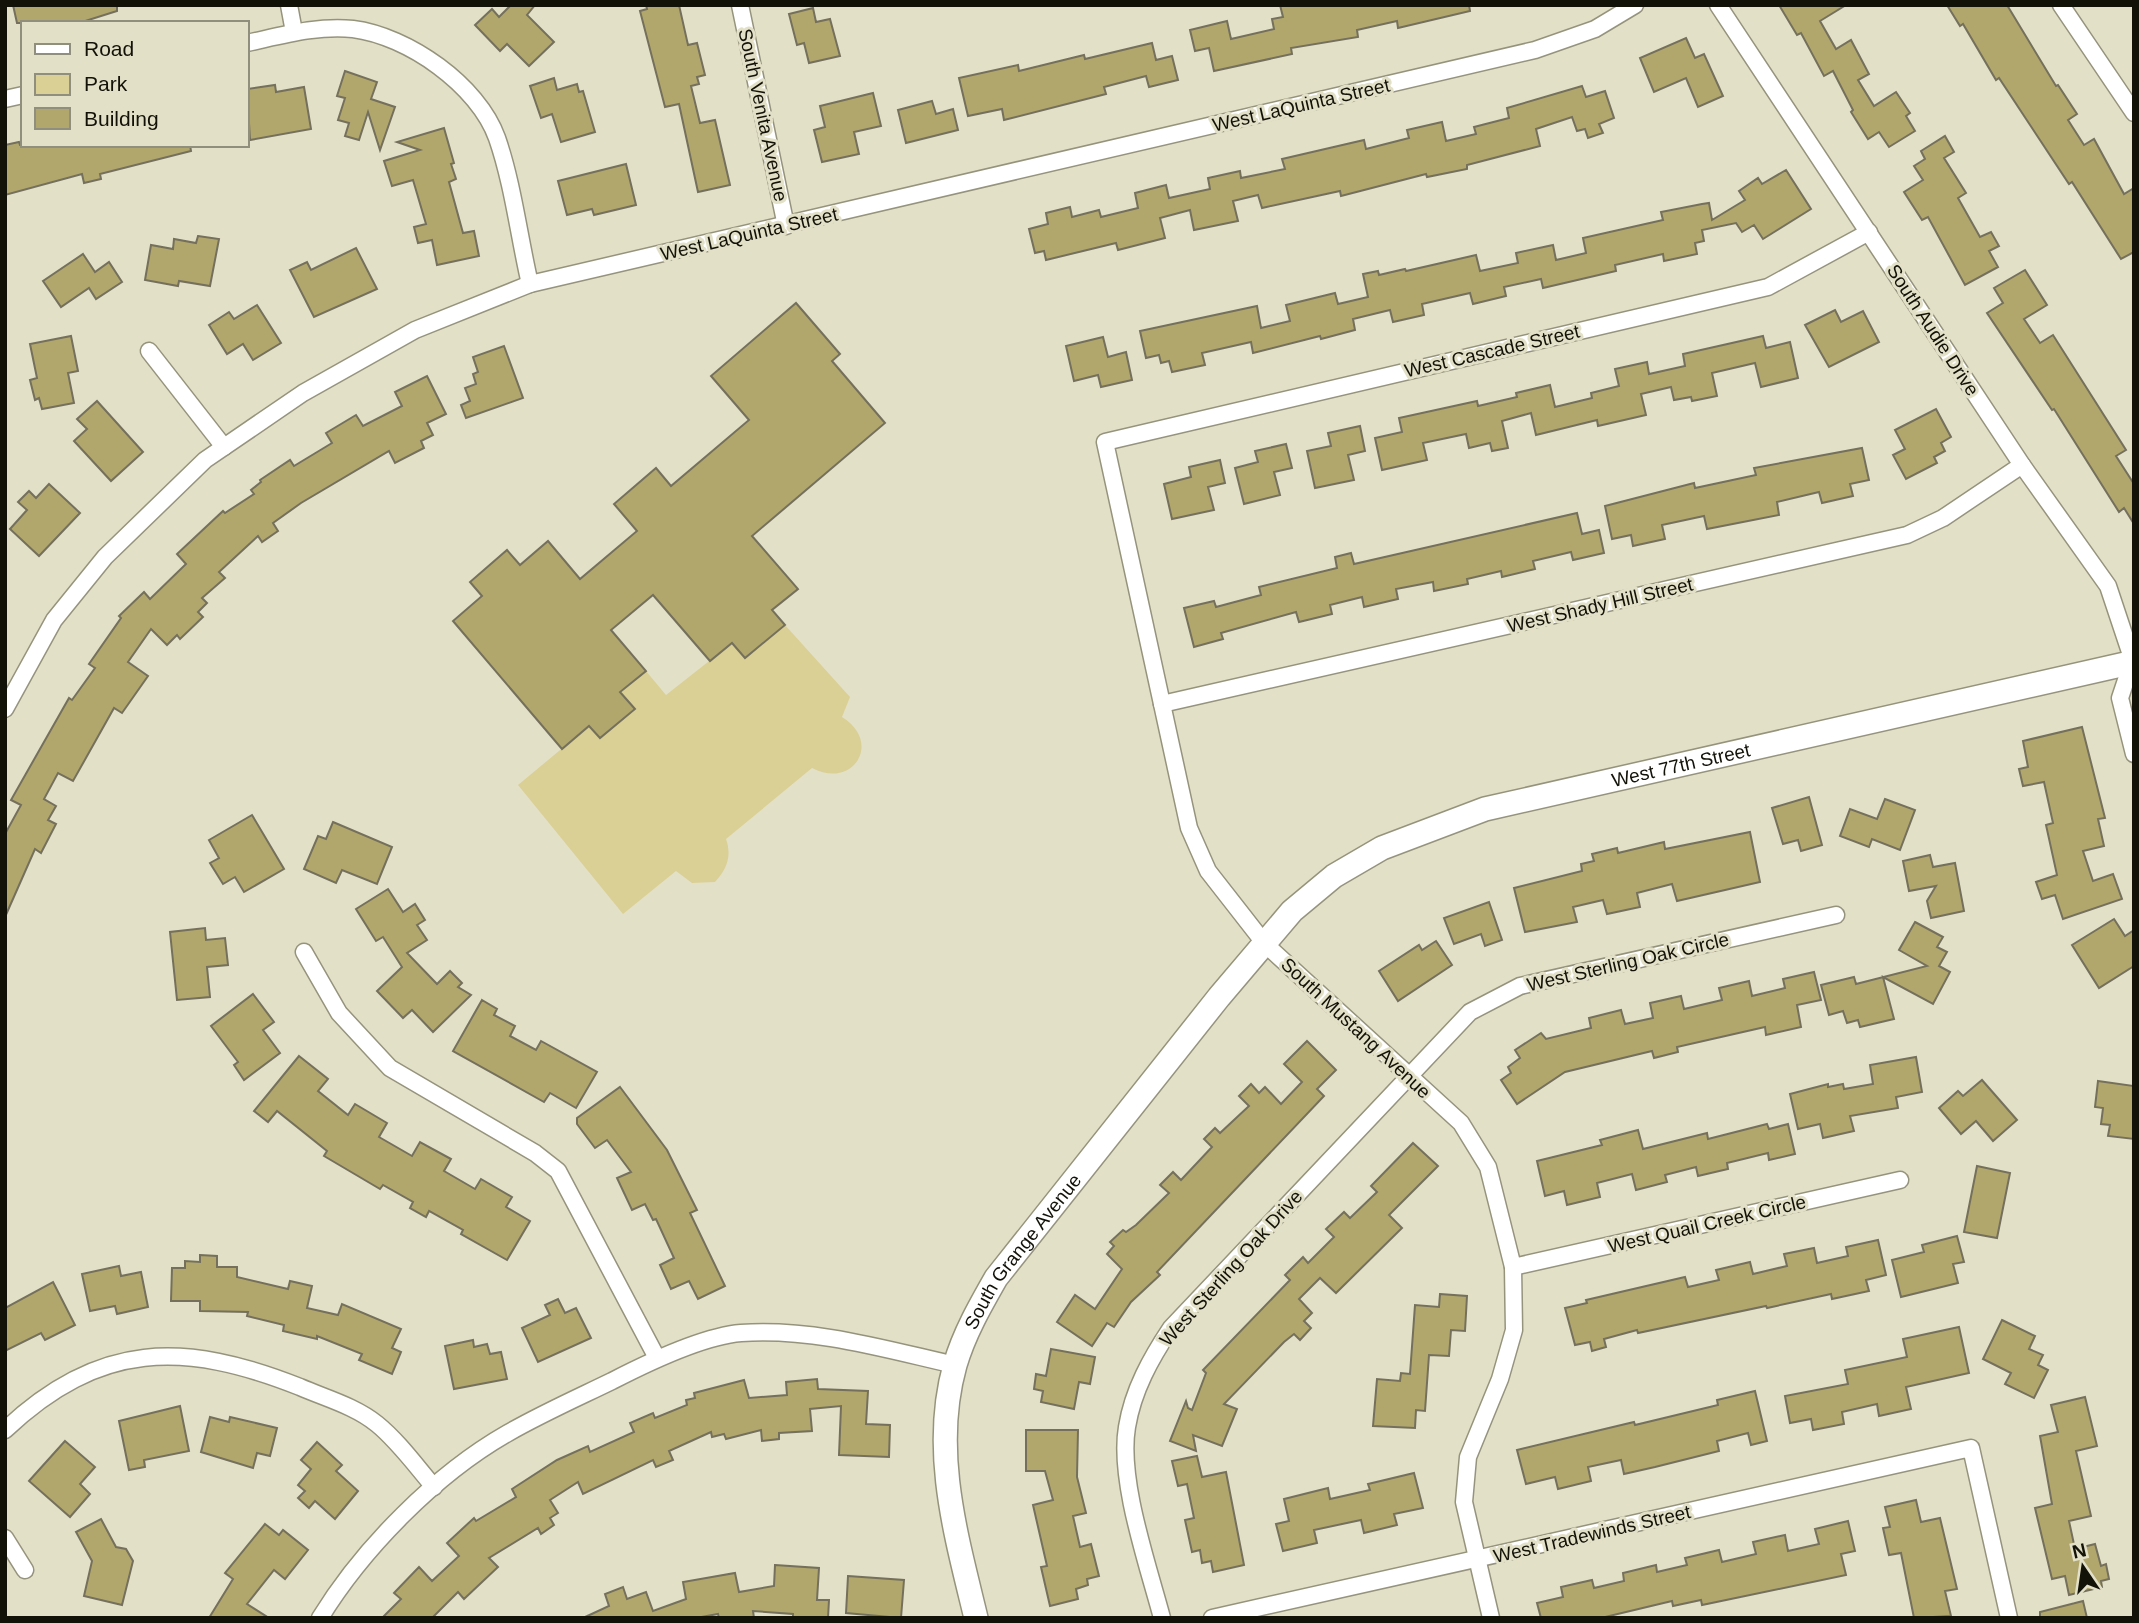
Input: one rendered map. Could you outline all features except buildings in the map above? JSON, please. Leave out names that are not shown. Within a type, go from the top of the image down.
[{"type":"street","points":[[289,5],[294,33]]},
{"type":"street","name":"South Venita Avenue","points":[[740,5],[786,226]]},
{"type":"street","name":"West LaQuinta Street","points":[[5,709],[11,686],[54,620],[104,557],[205,460],[303,393],[415,330],[530,284],[1535,50],[1595,29],[1634,5]]},
{"type":"street","name":"South Audie Drive","points":[[1718,5],[2022,465],[2108,586],[2133,663]]},
{"type":"street","points":[[2061,5],[2134,113]]},
{"type":"street","points":[[248,43],[294,33],[353,29],[402,46],[447,70],[475,101],[496,136],[530,284]]},
{"type":"street","name":"West Cascade Street","points":[[1105,442],[1768,287],[1869,233]]},
{"type":"street","points":[[149,351],[224,447]]},
{"type":"street","name":"South Mustang Avenue","points":[[1105,442],[1189,828],[1208,871],[1265,944],[1461,1124],[1488,1167],[1513,1268],[1514,1330],[1500,1379],[1468,1457],[1464,1502],[1491,1618]]},
{"type":"street","name":"West Shady Hill Street","points":[[1162,704],[1907,535],[1943,518],[2022,465]]},
{"type":"street","points":[[2133,663],[2120,698],[2134,754]]},
{"type":"street","name":"West 77th Street","points":[[1265,944],[1292,911],[1334,876],[1382,848],[1485,808],[2133,663]]},
{"type":"street","name":"West Sterling Oak Circle","points":[[1410,1077],[1470,1013],[1520,985],[1836,915]]},
{"type":"street","name":"South Grange Avenue","points":[[976,1618],[948,1488],[944,1449],[955,1365],[969,1326],[996,1278],[1265,944]]},
{"type":"street","points":[[304,952],[339,1013],[390,1068],[535,1153],[558,1171],[657,1358]]},
{"type":"street","name":"West Sterling Oak Drive","points":[[1161,1618],[1126,1462],[1127,1428],[1150,1359],[1171,1328],[1410,1077]]},
{"type":"street","name":"West Quail Creek Circle","points":[[1513,1268],[1900,1180]]},
{"type":"street","points":[[320,1618],[337,1590],[378,1540],[434,1487],[506,1434],[657,1358],[736,1334],[785,1331],[834,1338],[955,1365]]},
{"type":"street","points":[[5,1430],[26,1410],[84,1373],[138,1356],[215,1359],[284,1381],[356,1410],[377,1424],[434,1487]]},
{"type":"street","name":"West Tradewinds Street","points":[[1212,1618],[1971,1448],[2009,1618]]},
{"type":"street","points":[[5,1538],[25,1570]]},
{"type":"green space","points":[[785,625],[850,697],[842,717],[854,727],[860,739],[858,760],[840,773],[827,773],[812,768],[726,839],[729,851],[727,862],[715,882],[692,883],[676,871],[623,914],[518,785],[589,726],[600,738],[634,709],[620,692],[646,671],[666,695],[732,643],[745,658]]}]
